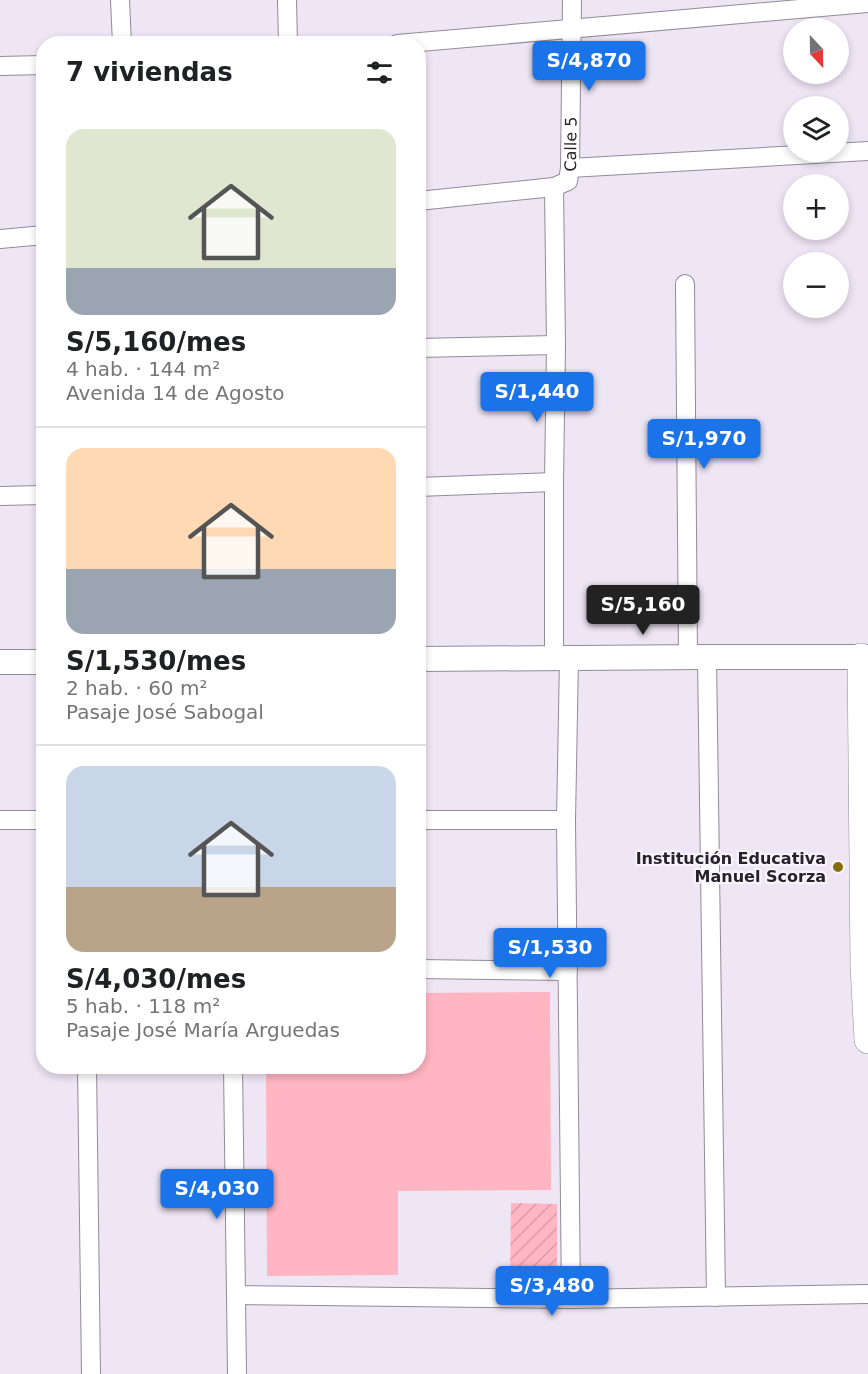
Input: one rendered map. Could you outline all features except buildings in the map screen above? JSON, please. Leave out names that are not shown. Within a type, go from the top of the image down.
[{"type":"main road","points":[[864,657],[868,1040]]},
{"type":"street","points":[[120,0],[122,36]]},
{"type":"street","points":[[287,0],[288,36]]},
{"type":"street","name":"Calle 5","points":[[571,1299],[566,820],[554,482],[556,345],[572,0]]},
{"type":"street","points":[[426,41],[868,3]]},
{"type":"street","points":[[0,66],[36,65]]},
{"type":"street","points":[[426,200],[564,178],[868,151]]},
{"type":"street","points":[[0,239],[36,236]]},
{"type":"street","points":[[685,284],[716,1297]]},
{"type":"street","points":[[426,348],[556,345]]},
{"type":"street","points":[[426,487],[554,482]]},
{"type":"street","points":[[0,496],[36,495]]},
{"type":"street","points":[[426,659],[864,657]]},
{"type":"street","points":[[0,662],[36,662]]},
{"type":"street","points":[[0,820],[36,820]]},
{"type":"street","points":[[426,820],[566,820]]},
{"type":"street","points":[[426,969],[568,971]]},
{"type":"street","points":[[87,1074],[91,1374]]},
{"type":"street","points":[[233,1074],[237,1374]]},
{"type":"street","points":[[236,1295],[571,1299],[868,1294]]},
{"type":"shaded area","points":[[550,992],[551,1190],[398,1191],[398,1275],[267,1276],[266,1074],[426,1074],[426,993]]},
{"type":"shaded area","points":[[511,1203],[557,1204],[557,1284],[510,1284]]},
{"type":"place","name":"Institución Educativa Manuel Scorza","points":[[838,867]]}]
